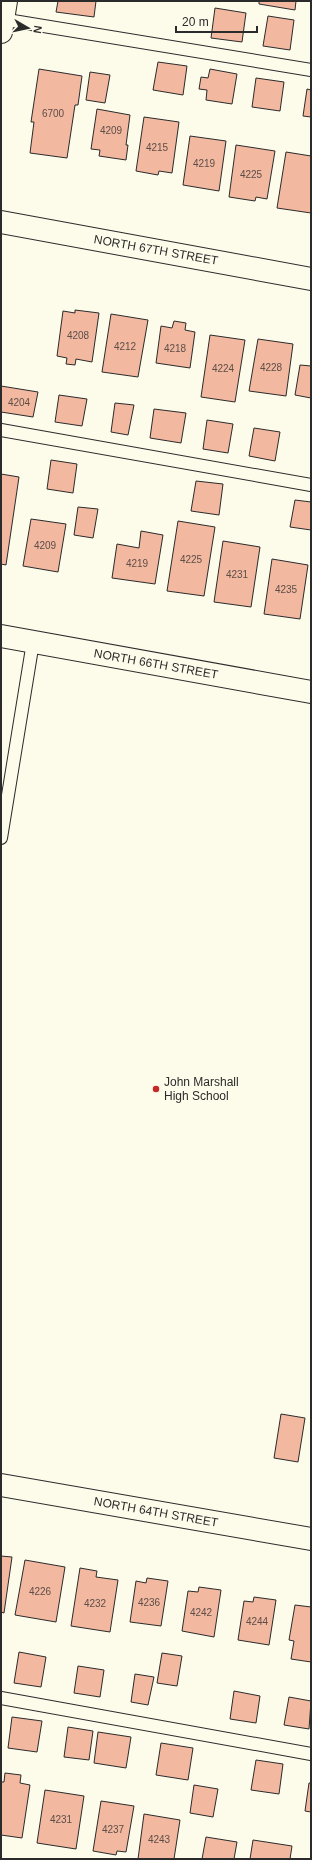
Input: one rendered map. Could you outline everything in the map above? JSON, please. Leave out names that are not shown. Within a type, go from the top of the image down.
[{"type":"street","name":"NORTH 67TH STREET","points":[[1,222],[311,279]]},
{"type":"street","name":"NORTH 66TH STREET","points":[[1,636],[311,692]]},
{"type":"street","name":"NORTH 64TH STREET","points":[[1,1485],[311,1539]]},
{"type":"lane","points":[[3,18],[311,70]]},
{"type":"lane","points":[[1,430],[311,485]]},
{"type":"lane","points":[[1,838],[33,642]]},
{"type":"lane","points":[[1,1698],[311,1754]]},
{"type":"building","points":[[58,1],[96,1],[94,17],[56,12]]},
{"type":"building","points":[[259,1],[296,1],[295,10],[259,4]]},
{"type":"building","points":[[215,8],[246,13],[242,42],[211,38]]},
{"type":"building","points":[[268,16],[294,20],[290,50],[263,46]]},
{"type":"building","points":[[158,62],[187,66],[183,95],[153,90]]},
{"type":"building","points":[[39,69],[82,76],[78,105],[75,105],[67,158],[30,153],[34,122],[31,122]]},
{"type":"building","points":[[210,69],[237,74],[232,104],[206,100],[207,90],[199,89],[201,77],[208,78]]},
{"type":"building","points":[[90,72],[110,75],[105,103],[86,100]]},
{"type":"building","points":[[256,78],[284,82],[280,111],[252,107]]},
{"type":"building","points":[[307,89],[311,90],[311,117],[303,116]]},
{"type":"building","points":[[97,109],[130,115],[126,145],[128,145],[126,160],[99,156],[100,150],[91,149]]},
{"type":"building","points":[[144,117],[179,122],[172,173],[159,171],[158,175],[136,171]]},
{"type":"building","points":[[190,136],[226,141],[219,191],[183,185]]},
{"type":"building","points":[[236,145],[275,151],[267,199],[256,197],[255,201],[229,197]]},
{"type":"building","points":[[286,152],[311,156],[311,213],[277,208]]},
{"type":"building","points":[[75,310],[99,313],[92,362],[76,359],[75,365],[66,364],[67,358],[57,356],[63,311],[75,313]]},
{"type":"building","points":[[111,314],[148,320],[138,377],[102,372]]},
{"type":"building","points":[[174,321],[186,323],[185,330],[195,332],[190,368],[156,363],[161,326],[172,328]]},
{"type":"building","points":[[210,335],[245,340],[235,402],[201,397]]},
{"type":"building","points":[[258,339],[293,344],[286,396],[249,391]]},
{"type":"building","points":[[300,365],[311,366],[311,398],[295,395]]},
{"type":"building","points":[[1,386],[38,392],[33,417],[1,412]]},
{"type":"building","points":[[59,395],[87,399],[82,426],[55,422]]},
{"type":"building","points":[[115,403],[134,405],[128,435],[111,432]]},
{"type":"building","points":[[154,409],[186,413],[181,443],[150,438]]},
{"type":"building","points":[[207,420],[233,424],[228,453],[203,449]]},
{"type":"building","points":[[254,428],[280,432],[275,461],[249,456]]},
{"type":"building","points":[[51,460],[77,464],[73,493],[47,489]]},
{"type":"building","points":[[1,474],[19,477],[6,565],[1,564]]},
{"type":"building","points":[[196,481],[223,484],[219,515],[191,511]]},
{"type":"building","points":[[295,500],[311,502],[311,530],[290,527]]},
{"type":"building","points":[[78,507],[98,509],[93,538],[74,535]]},
{"type":"building","points":[[31,519],[66,524],[58,572],[23,566]]},
{"type":"building","points":[[178,521],[215,527],[204,596],[167,591]]},
{"type":"building","points":[[141,531],[163,535],[155,584],[112,578],[117,544],[139,548]]},
{"type":"building","points":[[223,541],[260,547],[251,607],[214,602]]},
{"type":"building","points":[[272,559],[308,565],[300,619],[264,614]]},
{"type":"building","points":[[281,1414],[305,1418],[298,1462],[274,1458]]},
{"type":"building","points":[[1,1556],[12,1557],[4,1613],[1,1612]]},
{"type":"building","points":[[25,1560],[65,1567],[56,1622],[15,1615]]},
{"type":"building","points":[[80,1568],[97,1571],[96,1577],[118,1580],[110,1632],[71,1626]]},
{"type":"building","points":[[147,1578],[168,1581],[161,1626],[130,1622],[136,1581],[146,1583]]},
{"type":"building","points":[[199,1587],[221,1590],[214,1637],[182,1631],[188,1591],[198,1592]]},
{"type":"building","points":[[254,1597],[276,1600],[269,1645],[238,1640],[244,1601],[253,1602]]},
{"type":"building","points":[[295,1605],[311,1607],[311,1662],[291,1659],[294,1641],[289,1640]]},
{"type":"building","points":[[19,1652],[46,1657],[41,1687],[14,1683]]},
{"type":"building","points":[[162,1653],[182,1656],[177,1686],[157,1683]]},
{"type":"building","points":[[78,1666],[104,1670],[100,1697],[74,1693]]},
{"type":"building","points":[[135,1674],[154,1677],[148,1705],[131,1702]]},
{"type":"building","points":[[234,1691],[260,1696],[256,1723],[230,1719]]},
{"type":"building","points":[[289,1697],[311,1701],[309,1729],[284,1725]]},
{"type":"building","points":[[12,1717],[42,1721],[37,1752],[8,1748]]},
{"type":"building","points":[[68,1727],[93,1731],[89,1760],[64,1757]]},
{"type":"building","points":[[98,1732],[131,1737],[126,1768],[94,1763]]},
{"type":"building","points":[[161,1743],[193,1748],[188,1780],[156,1775]]},
{"type":"building","points":[[256,1760],[283,1764],[279,1794],[251,1790]]},
{"type":"building","points":[[5,1773],[21,1775],[20,1783],[30,1785],[22,1838],[1,1835],[1,1782],[4,1782]]},
{"type":"building","points":[[309,1783],[311,1783],[311,1812],[305,1811]]},
{"type":"building","points":[[194,1785],[218,1789],[213,1817],[190,1813]]},
{"type":"building","points":[[45,1790],[84,1796],[76,1849],[37,1843]]},
{"type":"building","points":[[101,1801],[134,1806],[126,1852],[117,1851],[116,1855],[93,1851]]},
{"type":"building","points":[[144,1814],[180,1820],[174,1859],[138,1859]]},
{"type":"building","points":[[206,1837],[237,1842],[234,1859],[202,1859]]},
{"type":"building","points":[[253,1840],[292,1846],[290,1859],[250,1859]]},
{"type":"place","name":"John Marshall High School","points":[[156,1089]]}]
